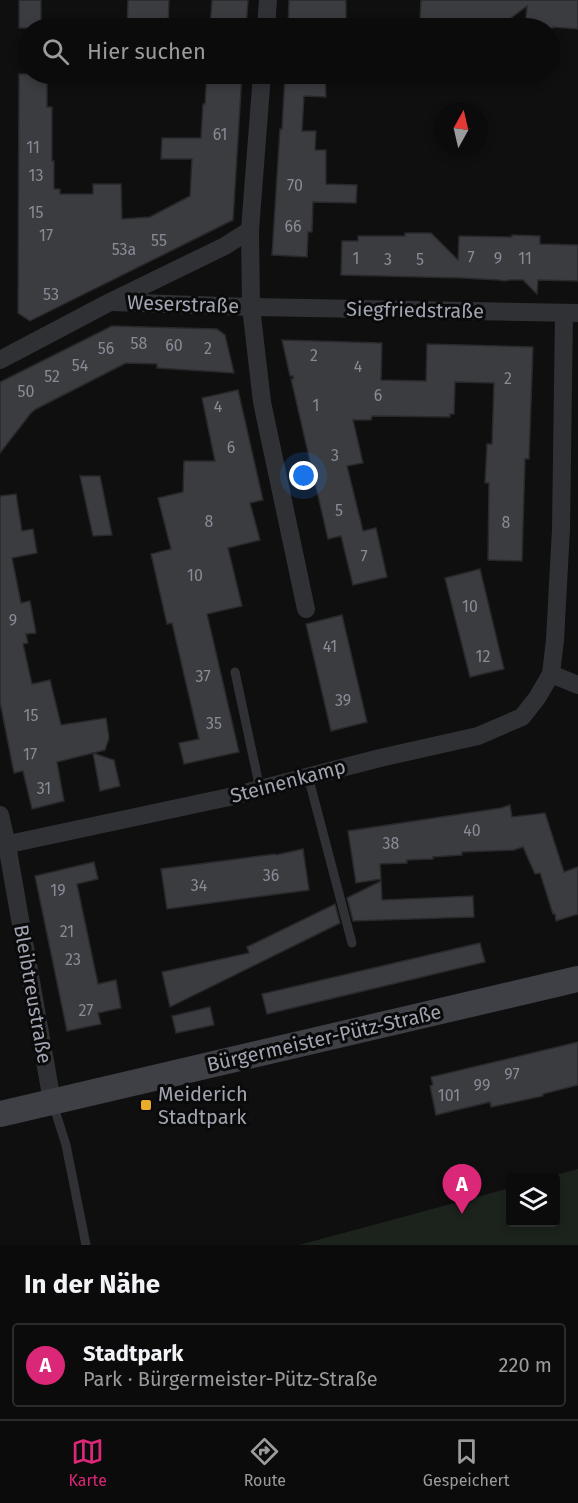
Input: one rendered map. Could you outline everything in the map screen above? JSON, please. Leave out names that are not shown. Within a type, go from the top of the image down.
[{"type":"main road","name":"Bürgermeister-Pütz-Straße","points":[[0,1114],[578,979]]},
{"type":"street","points":[[267,18],[268,0]]},
{"type":"street","name":"Weserstraße","points":[[110,302],[251,307],[250,230],[261,84]]},
{"type":"street","name":"Weserstraße","points":[[0,360],[110,302],[225,246],[250,230]]},
{"type":"street","points":[[251,307],[262,402],[306,609]]},
{"type":"street","name":"Siegfriedstraße","points":[[251,307],[571,313]]},
{"type":"street","points":[[571,313],[555,640],[551,674],[578,685]]},
{"type":"street","name":"Steinenkamp","points":[[3,846],[229,797],[380,758],[478,736],[522,717],[537,698],[551,674]]},
{"type":"street","name":"Bleibtreustraße","points":[[0,815],[3,846],[52,1101]]},
{"type":"lane","points":[[235,672],[260,789]]},
{"type":"lane","points":[[308,776],[352,943]]},
{"type":"lane","points":[[52,1101],[66,1145],[86,1245]]},
{"type":"shaded area","points":[[578,1169],[578,1245],[299,1245],[506,1189],[506,1227],[560,1227],[560,1174]]},
{"type":"building","points":[[19,0],[41,0],[41,18],[19,18]]},
{"type":"building","points":[[128,0],[169,0],[168,18],[127,18]]},
{"type":"building","points":[[212,0],[248,0],[247,18],[211,18]]},
{"type":"building","points":[[289,0],[346,0],[346,18],[288,18]]},
{"type":"building","points":[[421,0],[578,0],[578,29],[560,28],[560,18],[526,18],[527,6],[511,18],[420,18]]},
{"type":"building","points":[[19,84],[47,84],[47,107],[52,107],[54,189],[60,189],[60,194],[93,194],[93,184],[121,184],[122,219],[150,217],[190,196],[192,159],[161,159],[162,138],[201,138],[206,84],[241,84],[233,220],[30,321],[18,313]]},
{"type":"building","points":[[284,84],[325,84],[326,97],[304,96],[302,131],[316,131],[315,150],[326,150],[326,184],[357,185],[356,203],[313,202],[312,232],[308,232],[307,257],[272,255],[280,129],[282,129]]},
{"type":"building","points":[[405,233],[431,233],[458,260],[459,236],[540,236],[540,244],[578,245],[578,281],[538,280],[537,294],[523,280],[341,275],[342,241],[358,241],[358,236],[405,236]]},
{"type":"building","points":[[112,326],[217,329],[225,335],[234,373],[157,368],[157,364],[126,363],[36,409],[0,453],[0,382]]},
{"type":"building","points":[[282,340],[382,343],[381,380],[426,381],[427,344],[533,347],[529,459],[525,459],[522,561],[488,560],[489,483],[485,483],[487,444],[492,444],[494,383],[455,382],[454,414],[450,414],[450,417],[372,416],[371,420],[353,420],[363,463],[347,466],[363,531],[376,528],[387,577],[353,585],[341,536],[328,539],[291,379],[293,376],[290,376]]},
{"type":"building","points":[[238,390],[263,500],[250,503],[260,540],[228,548],[242,606],[207,614],[239,752],[184,764],[179,743],[199,739],[172,623],[167,624],[151,554],[171,549],[158,498],[183,492],[184,461],[215,461],[202,398]]},
{"type":"building","points":[[80,476],[100,476],[112,535],[93,536]]},
{"type":"building","points":[[16,494],[22,531],[33,529],[37,553],[12,558],[21,603],[30,601],[36,633],[26,634],[28,643],[23,644],[32,684],[50,680],[61,725],[106,718],[109,738],[105,750],[57,762],[64,801],[32,809],[23,771],[14,773],[0,702],[0,496]]},
{"type":"building","points":[[480,569],[504,669],[470,677],[445,578]]},
{"type":"building","points":[[342,615],[367,722],[331,731],[306,624]]},
{"type":"building","points":[[93,753],[114,760],[120,786],[100,791]]},
{"type":"building","points":[[510,805],[512,817],[545,813],[564,872],[578,867],[578,914],[556,921],[540,873],[535,874],[523,847],[514,850],[462,852],[462,855],[407,860],[407,863],[380,864],[381,879],[356,883],[348,831]]},
{"type":"building","points":[[303,849],[309,890],[167,909],[161,869],[276,855]]},
{"type":"building","points":[[94,862],[98,879],[77,884],[98,984],[116,980],[121,1008],[98,1013],[101,1024],[67,1031],[35,876]]},
{"type":"building","points":[[381,881],[382,900],[473,896],[474,917],[353,921],[347,898]]},
{"type":"building","points":[[335,904],[340,923],[170,1007],[162,972],[249,953],[247,947]]},
{"type":"building","points":[[480,943],[485,962],[267,1014],[262,994]]},
{"type":"building","points":[[210,1007],[214,1025],[176,1033],[172,1016]]},
{"type":"building","points":[[578,1042],[578,1085],[543,1094],[543,1096],[491,1107],[490,1102],[436,1115],[430,1086],[433,1085],[431,1077]]},
{"type":"place","name":"Meiderich Stadtpark","points":[[146,1105]]},
{"type":"place","name":"Stadtpark","points":[[462,1214]]}]
